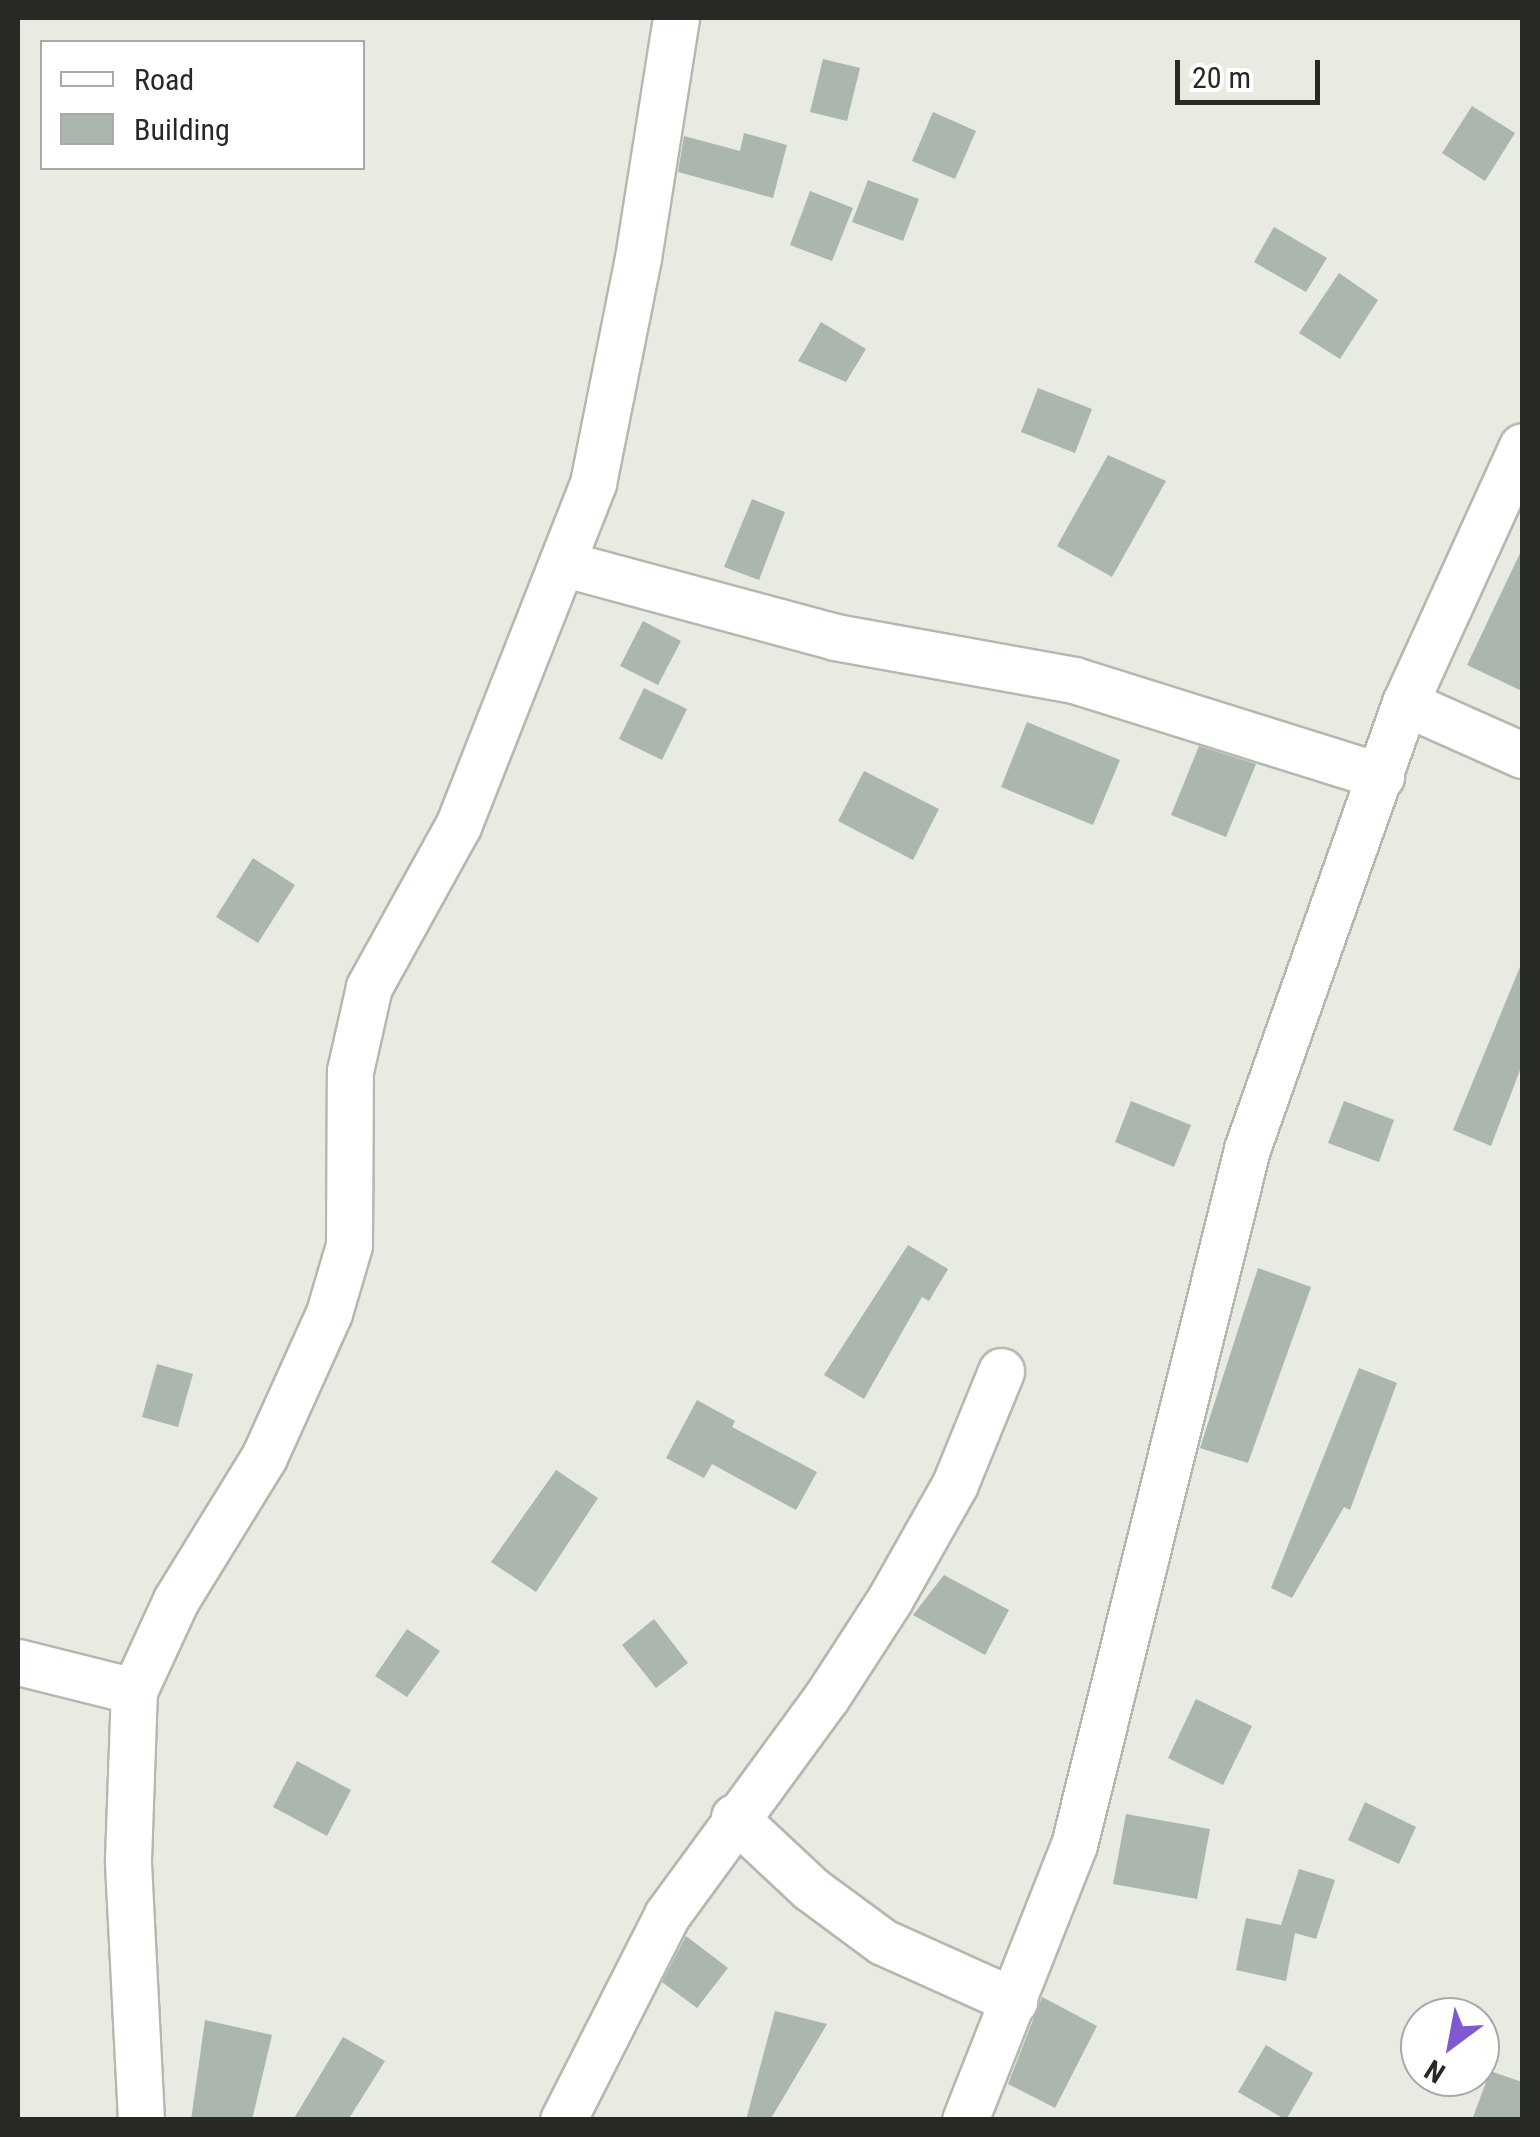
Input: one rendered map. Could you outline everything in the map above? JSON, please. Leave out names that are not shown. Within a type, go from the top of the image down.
[{"type":"street","points":[[141,2120],[128,1860],[134,1691],[176,1600],[264,1457],[329,1313],[349,1245],[350,1071],[369,988],[444,858],[565,564],[596,464],[676,18]]},
{"type":"street","points":[[968,2118],[1074,1845],[1247,1149],[1405,703],[1522,446]]},
{"type":"street","points":[[565,564],[835,638],[1074,680],[1381,776]]},
{"type":"street","points":[[1405,703],[1522,755]]},
{"type":"street","points":[[562,2120],[667,1915],[734,1816],[826,1698],[890,1599],[955,1484],[1001,1371]]},
{"type":"street","points":[[18,1662],[134,1691]]},
{"type":"street","points":[[734,1816],[811,1888],[883,1942],[1014,2001]]},
{"type":"building","points":[[823,59],[860,68],[847,121],[810,112]]},
{"type":"building","points":[[1472,106],[1515,133],[1485,181],[1442,153]]},
{"type":"building","points":[[933,112],[976,131],[955,179],[912,161]]},
{"type":"building","points":[[744,133],[787,145],[773,198],[678,172],[684,136],[740,151]]},
{"type":"building","points":[[868,180],[919,199],[903,241],[852,222]]},
{"type":"building","points":[[810,191],[853,208],[832,261],[790,245]]},
{"type":"building","points":[[1274,227],[1327,258],[1306,292],[1254,262]]},
{"type":"building","points":[[1339,273],[1378,300],[1340,359],[1299,333]]},
{"type":"building","points":[[821,322],[866,349],[846,382],[798,361]]},
{"type":"building","points":[[1038,388],[1092,409],[1075,453],[1021,432]]},
{"type":"building","points":[[1108,455],[1166,481],[1112,577],[1057,546]]},
{"type":"building","points":[[752,499],[785,512],[759,580],[724,567]]},
{"type":"building","points":[[1522,549],[1522,691],[1467,665]]},
{"type":"building","points":[[643,621],[681,641],[658,685],[620,666]]},
{"type":"building","points":[[644,688],[687,709],[662,760],[619,739]]},
{"type":"building","points":[[1027,722],[1120,760],[1093,825],[1001,787]]},
{"type":"building","points":[[1199,746],[1256,764],[1226,837],[1171,815]]},
{"type":"building","points":[[864,771],[939,809],[913,860],[838,821]]},
{"type":"building","points":[[253,858],[295,885],[258,943],[216,917]]},
{"type":"building","points":[[1522,962],[1522,1065],[1491,1146],[1453,1130]]},
{"type":"building","points":[[1131,1101],[1191,1125],[1174,1167],[1115,1142]]},
{"type":"building","points":[[1344,1101],[1394,1120],[1379,1162],[1328,1143]]},
{"type":"building","points":[[908,1245],[948,1269],[929,1301],[922,1297],[864,1399],[824,1375]]},
{"type":"building","points":[[1258,1268],[1311,1287],[1248,1463],[1200,1448]]},
{"type":"building","points":[[157,1364],[193,1374],[178,1427],[142,1417]]},
{"type":"building","points":[[1359,1368],[1397,1383],[1350,1510],[1344,1507],[1292,1598],[1271,1588]]},
{"type":"building","points":[[697,1400],[735,1421],[732,1427],[817,1472],[796,1510],[712,1464],[704,1478],[666,1458]]},
{"type":"building","points":[[556,1470],[598,1498],[536,1592],[491,1562]]},
{"type":"building","points":[[944,1575],[1009,1610],[985,1655],[913,1615]]},
{"type":"building","points":[[654,1619],[688,1663],[656,1688],[622,1645]]},
{"type":"building","points":[[407,1629],[440,1651],[407,1697],[375,1676]]},
{"type":"building","points":[[1196,1699],[1252,1726],[1223,1785],[1168,1758]]},
{"type":"building","points":[[297,1761],[351,1790],[327,1836],[273,1807]]},
{"type":"building","points":[[1365,1802],[1416,1827],[1399,1864],[1348,1840]]},
{"type":"building","points":[[1126,1814],[1210,1829],[1197,1899],[1113,1884]]},
{"type":"building","points":[[1299,1869],[1335,1880],[1316,1939],[1295,1933],[1286,1981],[1236,1970],[1246,1918],[1281,1925]]},
{"type":"building","points":[[686,1936],[728,1968],[697,2008],[662,1982]]},
{"type":"building","points":[[1042,1997],[1097,2026],[1055,2108],[1008,2084]]},
{"type":"building","points":[[775,2011],[827,2024],[770,2120],[746,2120]]},
{"type":"building","points":[[205,2020],[272,2035],[252,2120],[191,2120]]},
{"type":"building","points":[[343,2037],[385,2061],[348,2120],[293,2120]]},
{"type":"building","points":[[1266,2045],[1313,2073],[1286,2120],[1238,2092]]},
{"type":"building","points":[[1500,2074],[1522,2082],[1522,2120],[1472,2120],[1480,2097],[1500,2097]]}]
